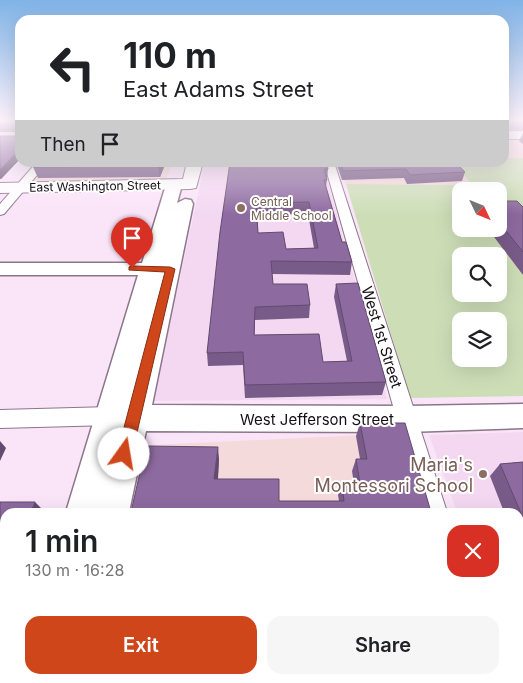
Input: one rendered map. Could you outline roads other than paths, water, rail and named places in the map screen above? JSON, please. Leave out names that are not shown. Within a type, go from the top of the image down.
[{"type":"main road","name":"East Washington Street","points":[[0,188],[21,188],[184,174]]},
{"type":"main road","points":[[85,508],[122,417],[184,174]]},
{"type":"main road","points":[[0,269],[160,269]]},
{"type":"main road","name":"West Jefferson Street","points":[[122,417],[407,419],[523,416]]},
{"type":"main road","points":[[112,508],[122,417]]},
{"type":"street","points":[[0,211],[38,167]]},
{"type":"street","name":"West 1st Street","points":[[331,167],[434,508]]},
{"type":"street","points":[[0,419],[122,417]]},
{"type":"place","name":"Central Middle School","points":[[241,208]]},
{"type":"place","name":"Maria's Montessori School","points":[[483,474]]}]
